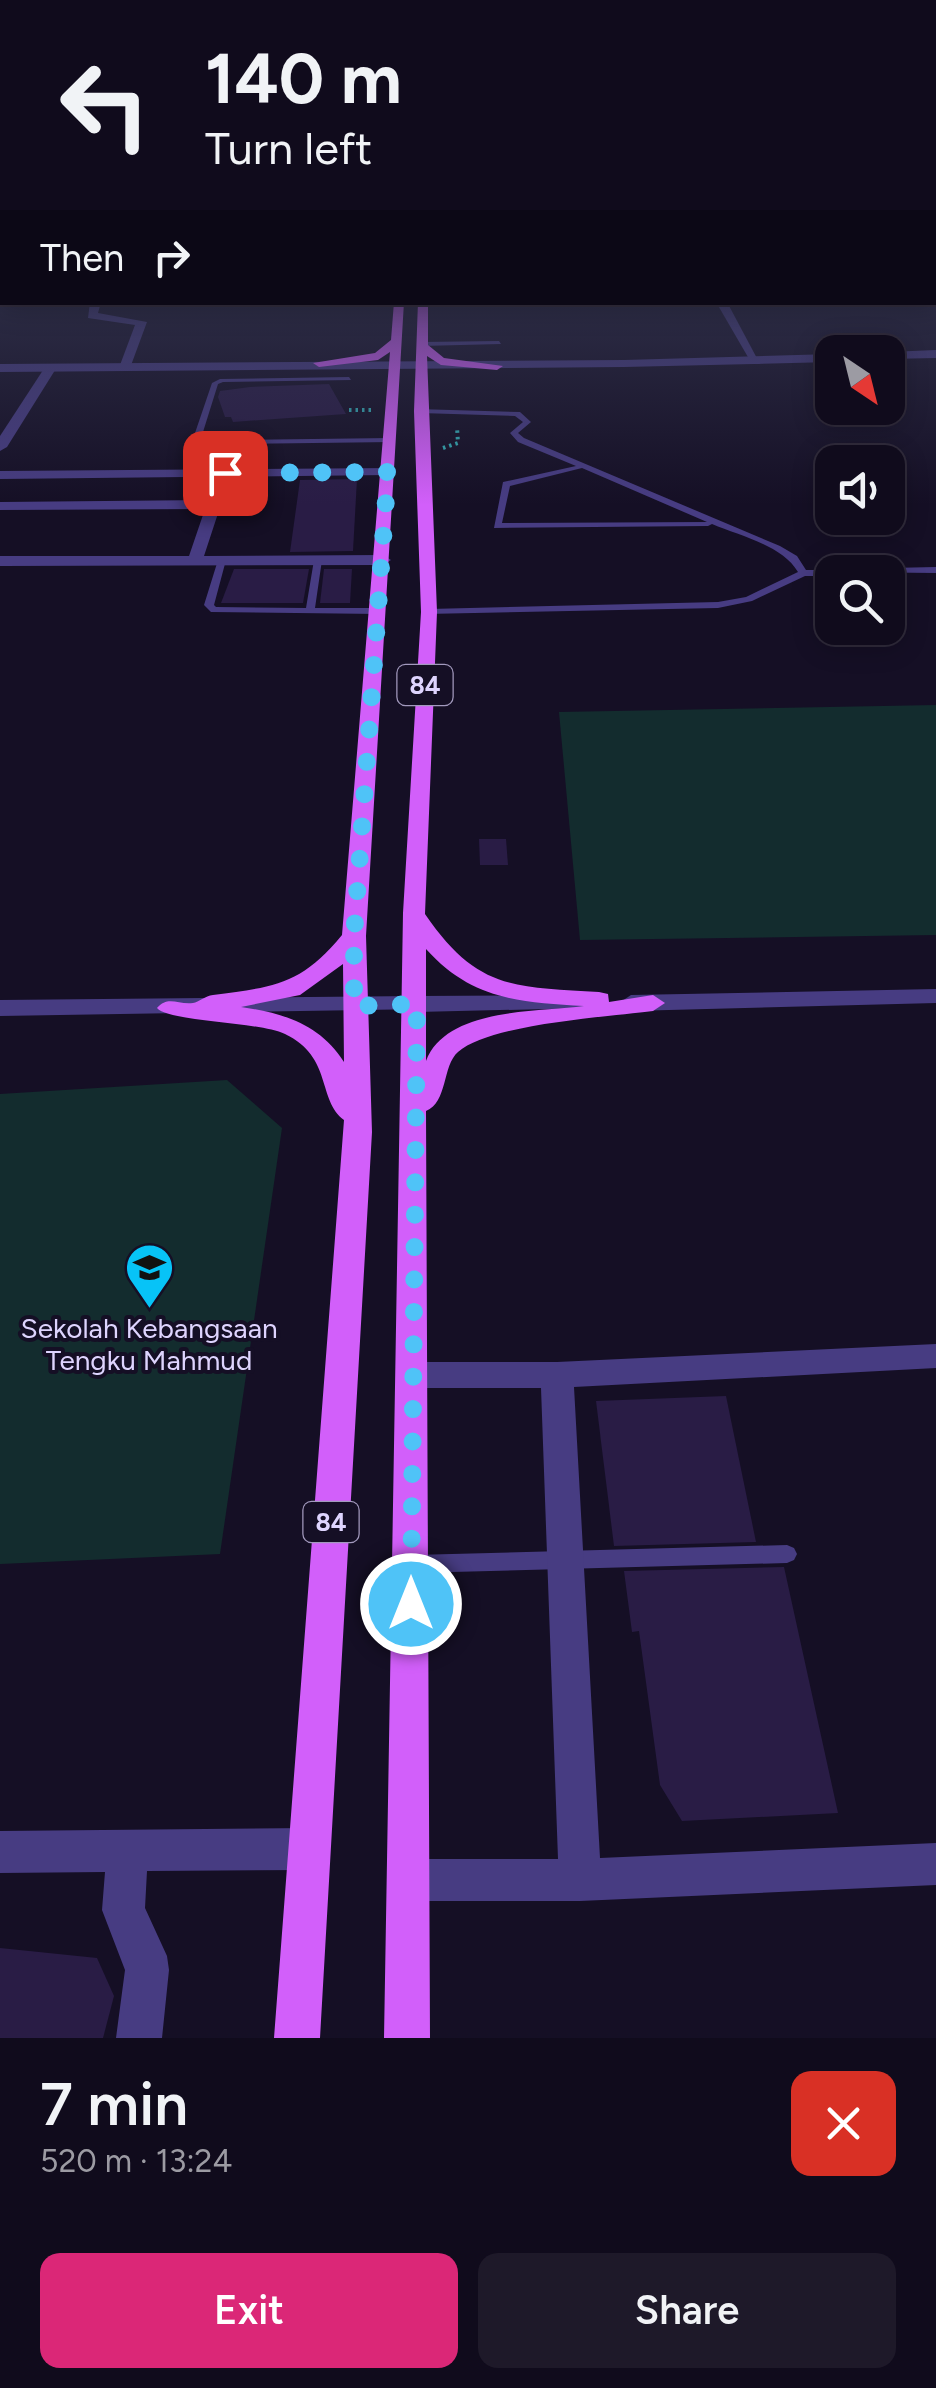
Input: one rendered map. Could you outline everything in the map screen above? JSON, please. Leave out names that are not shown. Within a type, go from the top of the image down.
[{"type":"main road","name":"84","points":[[296,2038],[358,1132],[354,936],[384,560],[398,315]]},
{"type":"main road","name":"84","points":[[406,2038],[417,1004],[414,914],[429,612],[420,411],[423,315]]},
{"type":"main road","points":[[320,363],[378,356],[395,342]]},
{"type":"main road","points":[[421,360],[445,373],[498,366]]},
{"type":"main road","points":[[421,360],[498,366]]},
{"type":"main road","points":[[357,364],[394,371]]},
{"type":"main road","points":[[414,914],[432,944],[476,984],[533,994],[654,1003]]},
{"type":"main road","points":[[169,1008],[292,990],[329,970],[354,936]]},
{"type":"main road","points":[[416,1122],[444,1050],[476,1029],[654,1003]]},
{"type":"main road","points":[[169,1008],[273,1022],[309,1035],[328,1056],[358,1132]]},
{"type":"street","points":[[92,315],[141,322],[126,365]]},
{"type":"street","points":[[729,315],[756,362]]},
{"type":"street","points":[[905,355],[936,354]]},
{"type":"street","points":[[498,366],[815,359]]},
{"type":"street","points":[[394,371],[421,360]]},
{"type":"street","points":[[0,368],[357,364]]},
{"type":"street","points":[[0,447],[51,367]]},
{"type":"street","points":[[0,475],[388,472]]},
{"type":"street","points":[[195,560],[225,473]]},
{"type":"street","points":[[0,506],[214,504]]},
{"type":"street","points":[[0,562],[384,560]]},
{"type":"street","points":[[0,1008],[654,1003],[936,996]]},
{"type":"street","points":[[413,1375],[557,1374],[936,1356]]},
{"type":"street","points":[[557,1374],[580,1880]]},
{"type":"street","points":[[0,1852],[309,1849]]},
{"type":"street","points":[[128,1852],[124,1910],[145,1956],[147,1970],[139,2038]]},
{"type":"street","points":[[408,1880],[580,1880],[936,1864]]},
{"type":"lane","points":[[421,360],[499,343]]},
{"type":"lane","points":[[222,380],[228,363]]},
{"type":"lane","points":[[285,380],[289,363]]},
{"type":"lane","points":[[349,379],[222,380],[216,382],[199,427],[205,438],[233,442],[390,440]]},
{"type":"lane","points":[[420,411],[517,414],[527,422],[515,437],[579,468],[788,553],[803,574]]},
{"type":"lane","points":[[579,468],[506,484],[496,526],[718,524]]},
{"type":"lane","points":[[222,560],[209,605],[214,610],[380,611]]},
{"type":"lane","points":[[310,611],[318,560]]},
{"type":"lane","points":[[905,571],[936,570]]},
{"type":"lane","points":[[429,612],[718,606],[749,599],[803,574],[815,574]]},
{"type":"lane","points":[[412,1564],[788,1554]]},
{"type":"green space","points":[[936,705],[936,935],[580,940],[559,712]]},
{"type":"green space","name":"Sekolah Kebangsaan Tengku Mahmud","points":[[227,1080],[282,1128],[220,1554],[0,1564],[0,1094]]},
{"type":"building","points":[[329,384],[346,414],[233,422],[231,417],[225,417],[218,397],[220,391],[250,387]]},
{"type":"building","points":[[357,479],[353,551],[290,552],[300,480]]},
{"type":"building","points":[[234,569],[309,569],[303,603],[221,603]]},
{"type":"building","points":[[324,569],[352,569],[350,603],[320,603]]},
{"type":"building","points":[[479,839],[506,839],[508,865],[480,865]]},
{"type":"building","points":[[726,1396],[756,1542],[614,1546],[596,1401]]},
{"type":"building","points":[[784,1567],[838,1813],[682,1821],[660,1785],[639,1631],[632,1632],[624,1571]]},
{"type":"building","points":[[0,1948],[97,1958],[114,1996],[103,2038],[0,2038]]},
{"type":"place","name":"Sekolah Kebangsaan Tengku Mahmud","points":[[149,1310]]},
{"type":"route","points":[[225,473],[388,472],[354,936],[354,1006],[417,1004],[411,1604]]}]
